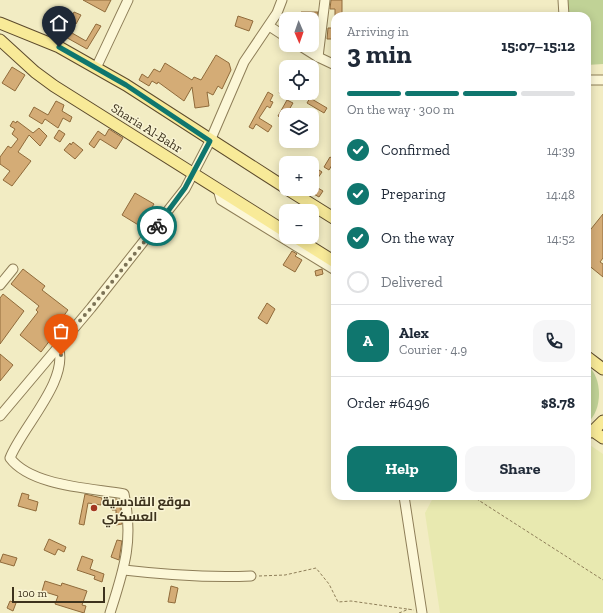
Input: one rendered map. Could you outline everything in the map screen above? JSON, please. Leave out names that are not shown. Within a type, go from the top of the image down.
[{"type":"main road","name":"Sharia Al-Bahr","points":[[0,23],[59,47],[126,85],[210,141],[279,184]]},
{"type":"main road","name":"Sharia Al-Bahr","points":[[0,40],[35,72],[54,86],[279,228]]},
{"type":"main road","name":"Sharia Al-Bahr","points":[[298,196],[331,216]]},
{"type":"main road","points":[[306,244],[331,260]]},
{"type":"main road","points":[[591,360],[603,369]]},
{"type":"main road","points":[[591,431],[603,421]]},
{"type":"main road","points":[[591,432],[603,438]]},
{"type":"street","points":[[96,68],[128,0]]},
{"type":"street","points":[[0,416],[91,308],[171,208],[193,173],[210,141],[244,62],[269,26],[282,0]]},
{"type":"street","points":[[318,57],[324,0]]},
{"type":"street","points":[[563,0],[564,12]]},
{"type":"street","points":[[269,26],[279,32]]},
{"type":"street","points":[[310,52],[331,63]]},
{"type":"street","points":[[591,80],[603,80]]},
{"type":"street","points":[[218,189],[221,200],[331,268]]},
{"type":"street","points":[[0,285],[13,269]]},
{"type":"street","points":[[58,346],[61,355],[57,378],[10,458],[16,466],[25,473],[41,479],[124,494],[129,529],[124,570],[110,613]]},
{"type":"street","points":[[405,500],[422,612]]},
{"type":"street","points":[[124,570],[174,576],[210,578],[250,576]]},
{"type":"path","points":[[478,500],[603,580]]},
{"type":"path","points":[[250,576],[285,575],[316,568],[329,584],[338,602],[351,601],[422,612]]},
{"type":"path","points":[[399,613],[409,609]]},
{"type":"green space","points":[[560,0],[603,0],[603,64],[591,65],[591,12],[561,12]]},
{"type":"green space","points":[[591,369],[596,377],[599,394],[596,411],[591,419]]},
{"type":"green space","points":[[591,446],[603,454],[603,613],[440,613],[425,513],[432,500],[591,500]]},
{"type":"building","points":[[83,0],[111,0],[105,12]]},
{"type":"building","points":[[331,0],[342,0],[342,12],[335,12],[335,9],[330,9]]},
{"type":"building","points":[[74,12],[81,15],[76,24],[70,20]]},
{"type":"building","points":[[238,16],[253,21],[249,31],[235,26]]},
{"type":"building","points":[[52,19],[64,25],[61,31],[49,25]]},
{"type":"building","points":[[96,24],[101,26],[87,49],[62,35],[65,29],[86,41]]},
{"type":"building","points":[[328,28],[331,28],[331,39],[327,39]]},
{"type":"building","points":[[216,55],[229,63],[231,70],[222,89],[218,86],[213,95],[207,92],[209,106],[195,108],[192,87],[184,101],[158,82],[157,84],[152,81],[149,86],[139,80],[142,74],[148,78],[154,69],[160,72],[165,63],[192,80],[194,77],[201,80]]},
{"type":"building","points":[[12,67],[25,75],[15,91],[2,83]]},
{"type":"building","points":[[268,92],[273,95],[270,101],[273,102],[270,108],[267,106],[259,118],[272,126],[268,132],[256,124],[253,129],[249,127]]},
{"type":"building","points":[[287,100],[293,103],[290,108],[282,108]]},
{"type":"building","points":[[309,100],[313,100],[327,108],[324,113],[319,110],[319,108],[316,108],[307,103]]},
{"type":"building","points":[[56,101],[64,105],[62,111],[72,117],[70,122],[63,118],[58,128],[45,119],[42,124],[29,116],[34,107],[48,115]]},
{"type":"building","points":[[13,121],[16,123],[17,121],[33,133],[39,128],[47,136],[40,146],[29,135],[18,152],[31,161],[12,186],[3,180],[10,171],[0,164],[0,157],[8,146],[11,148],[18,139],[12,134],[15,129],[10,126]]},
{"type":"building","points":[[109,129],[123,138],[116,149],[100,139],[94,148],[89,144],[98,131],[105,136]]},
{"type":"building","points":[[59,130],[65,134],[60,142],[54,138]]},
{"type":"building","points":[[73,142],[83,150],[75,159],[64,150],[70,143],[71,145]]},
{"type":"building","points":[[331,158],[331,167],[329,170],[324,167]]},
{"type":"building","points":[[319,189],[323,191],[319,197],[317,196],[319,196]]},
{"type":"building","points":[[135,193],[154,204],[140,226],[122,215]]},
{"type":"building","points":[[603,214],[603,258],[600,262],[603,264],[603,277],[591,267],[591,229]]},
{"type":"building","points":[[292,251],[297,254],[295,256],[302,260],[295,272],[283,265]]},
{"type":"building","points":[[23,269],[45,286],[42,290],[68,310],[51,333],[54,335],[41,352],[20,335],[38,312],[36,310],[39,306],[11,284]]},
{"type":"building","points":[[322,269],[323,274],[316,276],[315,271]]},
{"type":"building","points":[[3,294],[24,311],[0,344],[0,298]]},
{"type":"building","points":[[267,303],[275,309],[267,324],[258,318]]},
{"type":"building","points":[[0,354],[13,365],[0,381]]},
{"type":"building","points":[[22,493],[29,495],[28,499],[38,502],[36,511],[18,506]]},
{"type":"building","points":[[85,494],[102,498],[101,505],[88,503],[84,525],[79,524]]},
{"type":"building","points":[[112,499],[117,499],[117,506],[120,506],[122,524],[116,525],[116,510],[112,510]]},
{"type":"building","points":[[49,539],[66,547],[64,552],[58,549],[55,555],[44,550]]},
{"type":"building","points":[[117,540],[122,541],[119,560],[111,557]]},
{"type":"building","points":[[3,554],[17,558],[14,566],[0,562]]},
{"type":"building","points":[[82,556],[93,560],[90,569],[104,574],[102,582],[94,579],[95,576],[77,570]]},
{"type":"building","points":[[45,581],[61,586],[62,583],[87,591],[82,605],[86,606],[84,613],[55,604],[58,596],[42,591]]},
{"type":"building","points":[[171,586],[178,588],[175,603],[168,602]]},
{"type":"building","points":[[10,601],[16,603],[13,611],[7,608]]},
{"type":"way so far","points":[[61,355],[58,346],[91,308],[157,226]]},
{"type":"place","name":"موقع القادسية العسكري","points":[[94,508]]},
{"type":"route","points":[[59,47],[126,85],[210,141],[185,188],[157,226]]}]
